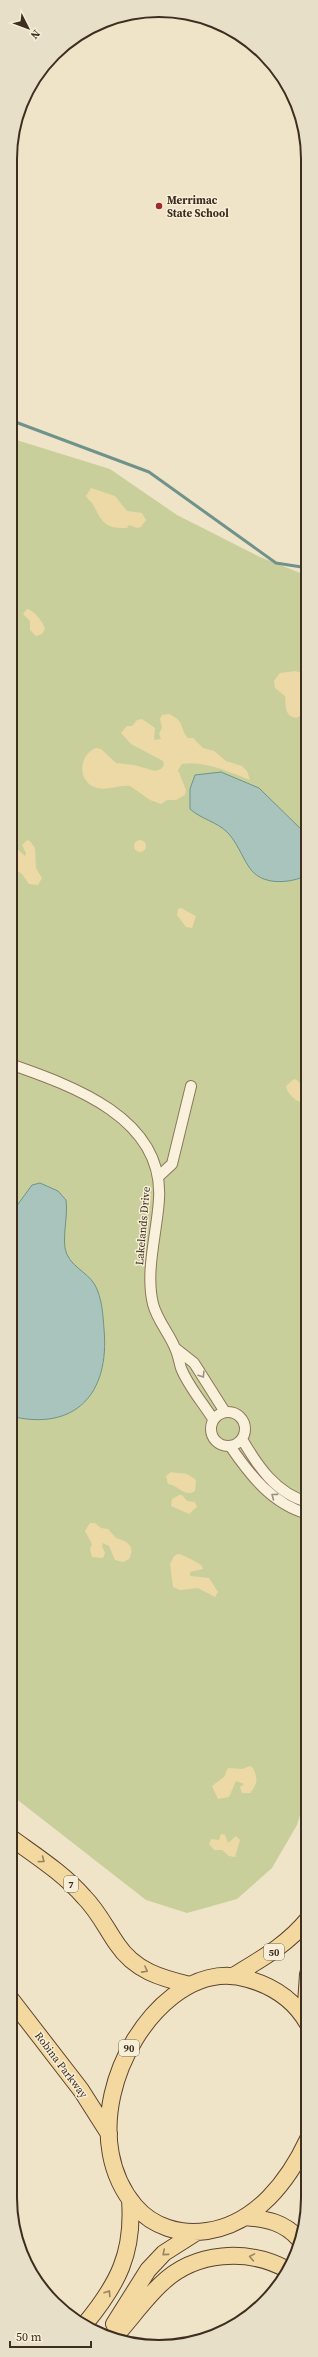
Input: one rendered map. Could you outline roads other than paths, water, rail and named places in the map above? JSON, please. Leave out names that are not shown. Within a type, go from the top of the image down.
[{"type":"main road","name":"7","points":[[17,1842],[76,1888],[99,1914],[123,1952],[139,1967],[156,1976],[190,1985]]},
{"type":"main road","name":"50","points":[[233,1976],[278,1949],[290,1940],[301,1927]]},
{"type":"main road","name":"90","points":[[88,2321],[109,2293],[123,2264],[131,2232],[130,2200],[114,2169],[109,2134],[111,2104],[116,2080],[134,2039],[167,2001],[190,1985],[209,1978],[233,1976],[255,1981],[276,1991],[296,2007],[301,2014]]},
{"type":"main road","name":"Robina Parkway","points":[[17,2007],[81,2090],[109,2134]]},
{"type":"main road","points":[[130,2200],[142,2214],[161,2226],[172,2230],[197,2232],[218,2229],[245,2217],[283,2182],[301,2151]]},
{"type":"main road","points":[[245,2217],[276,2222],[296,2236]]},
{"type":"main road","points":[[110,2331],[148,2270],[164,2253],[197,2232]]},
{"type":"main road","points":[[117,2333],[162,2283],[191,2264],[216,2256],[241,2255],[267,2260],[283,2268]]},
{"type":"street","name":"Lakelands Drive","points":[[17,1068],[67,1086],[112,1109],[138,1134],[155,1164],[158,1177],[159,1198],[151,1280],[154,1305],[175,1348],[182,1369],[213,1419]]},
{"type":"street","points":[[158,1177],[172,1164],[191,1086]]},
{"type":"street","points":[[175,1348],[194,1363],[226,1412]]},
{"type":"street","points":[[226,1412],[235,1413],[243,1420],[245,1429],[242,1439],[230,1446],[219,1444],[215,1440],[210,1430],[213,1419],[226,1412]]},
{"type":"street","points":[[242,1439],[258,1467],[273,1482],[301,1500]]},
{"type":"street","points":[[230,1446],[248,1471],[267,1492],[291,1510],[301,1512]]},
{"type":"water","points":[[221,772],[259,788],[301,829],[301,878],[276,882],[261,878],[254,873],[227,832],[190,809],[190,789],[195,775]]},
{"type":"water","points":[[40,1183],[58,1191],[66,1200],[65,1248],[74,1264],[92,1280],[95,1285],[101,1301],[104,1329],[104,1352],[101,1372],[94,1389],[84,1403],[70,1413],[53,1418],[33,1420],[17,1417],[17,1205],[32,1185]]},
{"type":"waterway","points":[[17,423],[149,472],[276,563],[301,567]]},
{"type":"place","name":"Merrimac State School","points":[[159,206]]}]
